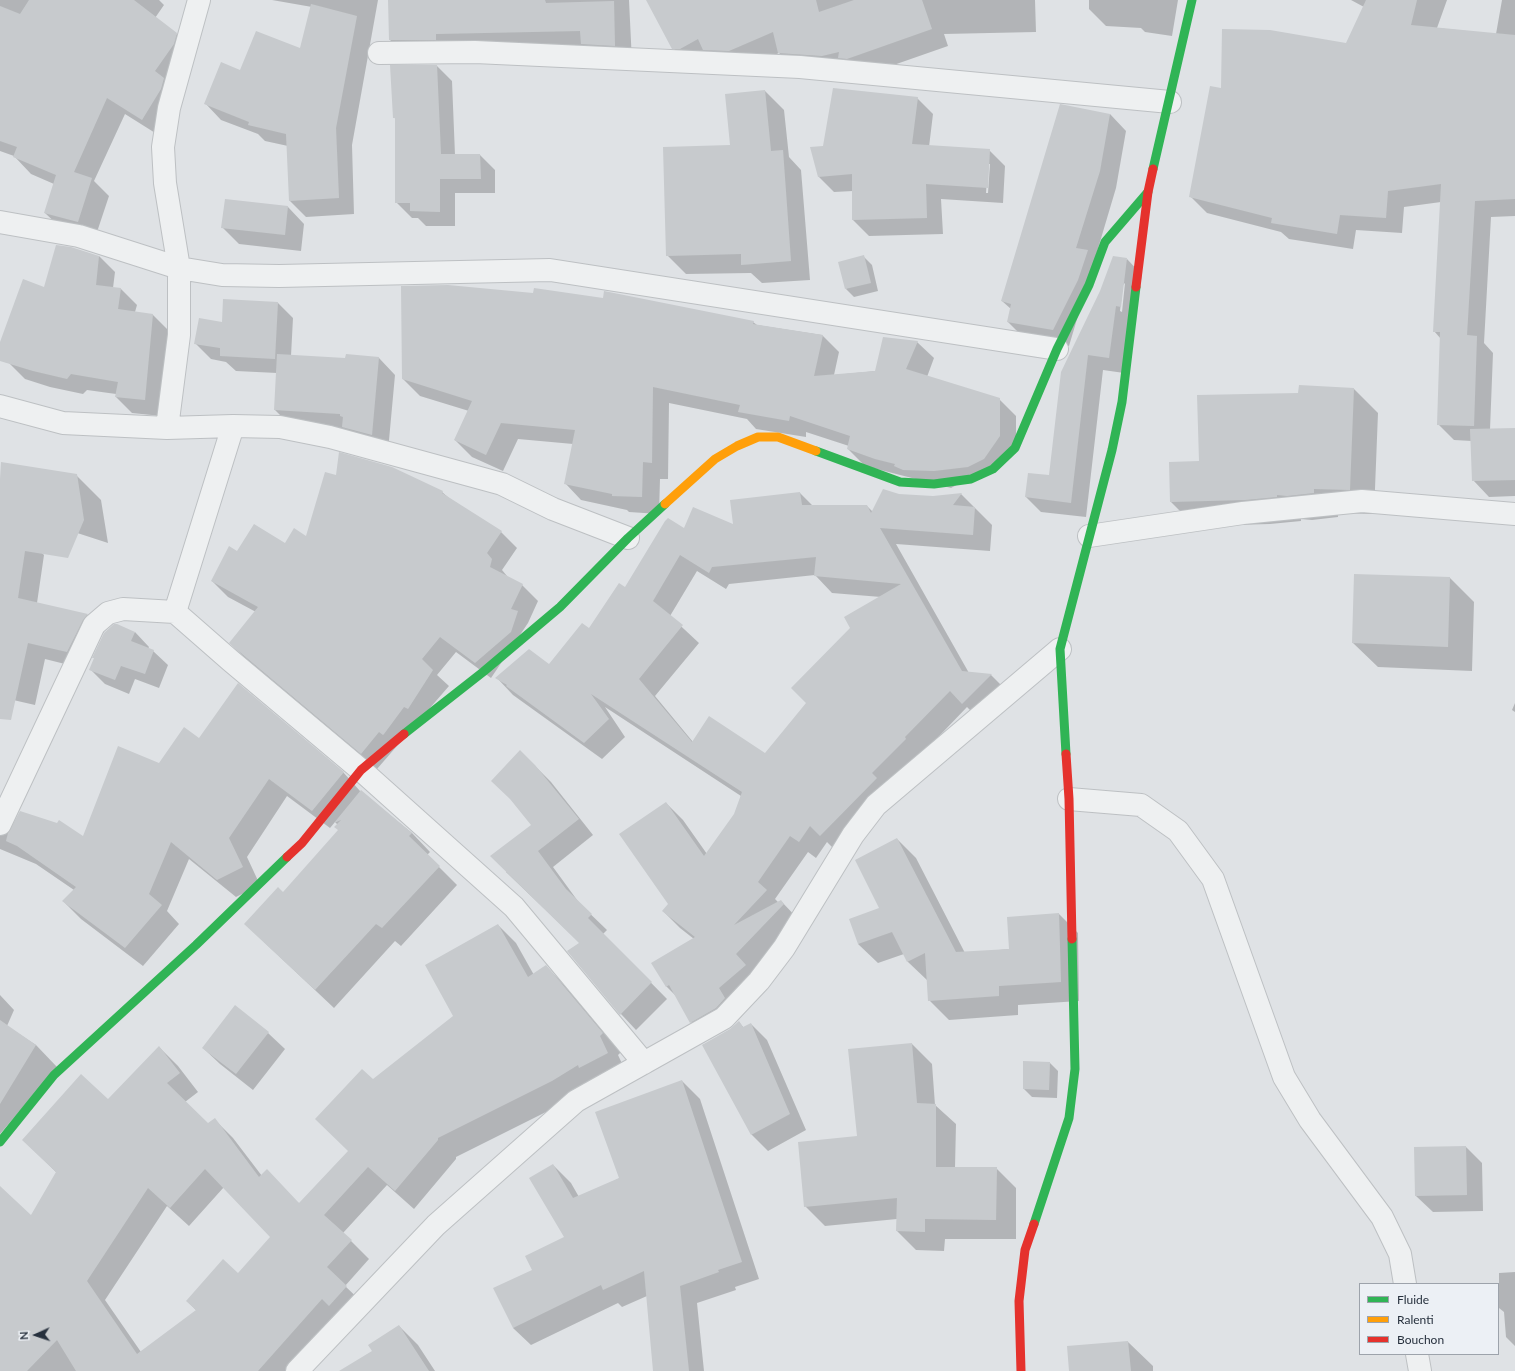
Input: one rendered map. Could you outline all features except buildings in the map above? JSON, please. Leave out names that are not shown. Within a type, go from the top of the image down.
[{"type":"street","points":[[167,428],[179,335],[179,268],[165,183],[163,146],[169,108],[199,0]]},
{"type":"street","points":[[1021,1371],[1019,1301],[1025,1250],[1069,1118],[1075,1069],[1069,799],[1060,649],[1112,450],[1122,402],[1148,192],[1170,102],[1192,0]]},
{"type":"street","points":[[379,53],[475,52],[800,67],[1170,102]]},
{"type":"street","points":[[0,1142],[54,1075],[196,945],[302,843],[361,770],[407,731],[484,672],[560,607],[628,538],[715,459],[737,446],[758,437],[778,437],[900,482],[934,484],[971,479],[993,469],[1015,448],[1057,349],[1089,285],[1105,242],[1148,192]]},
{"type":"street","points":[[0,222],[79,236],[179,268],[222,275],[279,276],[550,270],[1057,349]]},
{"type":"street","points":[[0,406],[62,423],[167,428],[233,426],[280,427],[330,437],[502,484],[553,510],[628,538]]},
{"type":"street","points":[[175,612],[233,426]]},
{"type":"street","points":[[1090,536],[1243,513],[1362,501],[1515,514]]},
{"type":"street","points":[[0,824],[94,625],[108,613],[124,609],[175,612],[361,770],[514,907],[644,1063]]},
{"type":"street","points":[[297,1371],[436,1225],[576,1101],[724,1018],[759,981],[784,948],[853,835],[876,805],[1060,649]]},
{"type":"street","points":[[1069,799],[1141,805],[1178,831],[1213,879],[1284,1077],[1310,1120],[1382,1217],[1400,1254],[1405,1283]]},
{"type":"street","points":[[1417,1355],[1420,1371]]},
{"type":"traffic: fast","points":[[1153,169],[1192,0]]},
{"type":"traffic: fast","points":[[816,451],[900,482],[934,484],[971,479],[993,469],[1015,448],[1057,349],[1089,285],[1105,242],[1148,192]]},
{"type":"traffic: fast","points":[[1066,754],[1060,649],[1112,450],[1122,402],[1136,287]]},
{"type":"traffic: fast","points":[[404,734],[483,672],[560,607],[628,538],[665,504]]},
{"type":"traffic: fast","points":[[0,1142],[54,1075],[196,945],[287,857]]},
{"type":"traffic: fast","points":[[1034,1224],[1069,1118],[1075,1069],[1072,939]]},
{"type":"traffic: slow","points":[[665,504],[715,459],[737,446],[758,437],[778,437],[816,451]]},
{"type":"traffic: jam","points":[[1136,287],[1148,192],[1153,169]]},
{"type":"traffic: jam","points":[[287,857],[302,843],[361,770],[404,734]]},
{"type":"traffic: jam","points":[[1066,754],[1069,799],[1072,939]]},
{"type":"traffic: jam","points":[[1021,1371],[1019,1301],[1025,1250],[1034,1224]]}]
